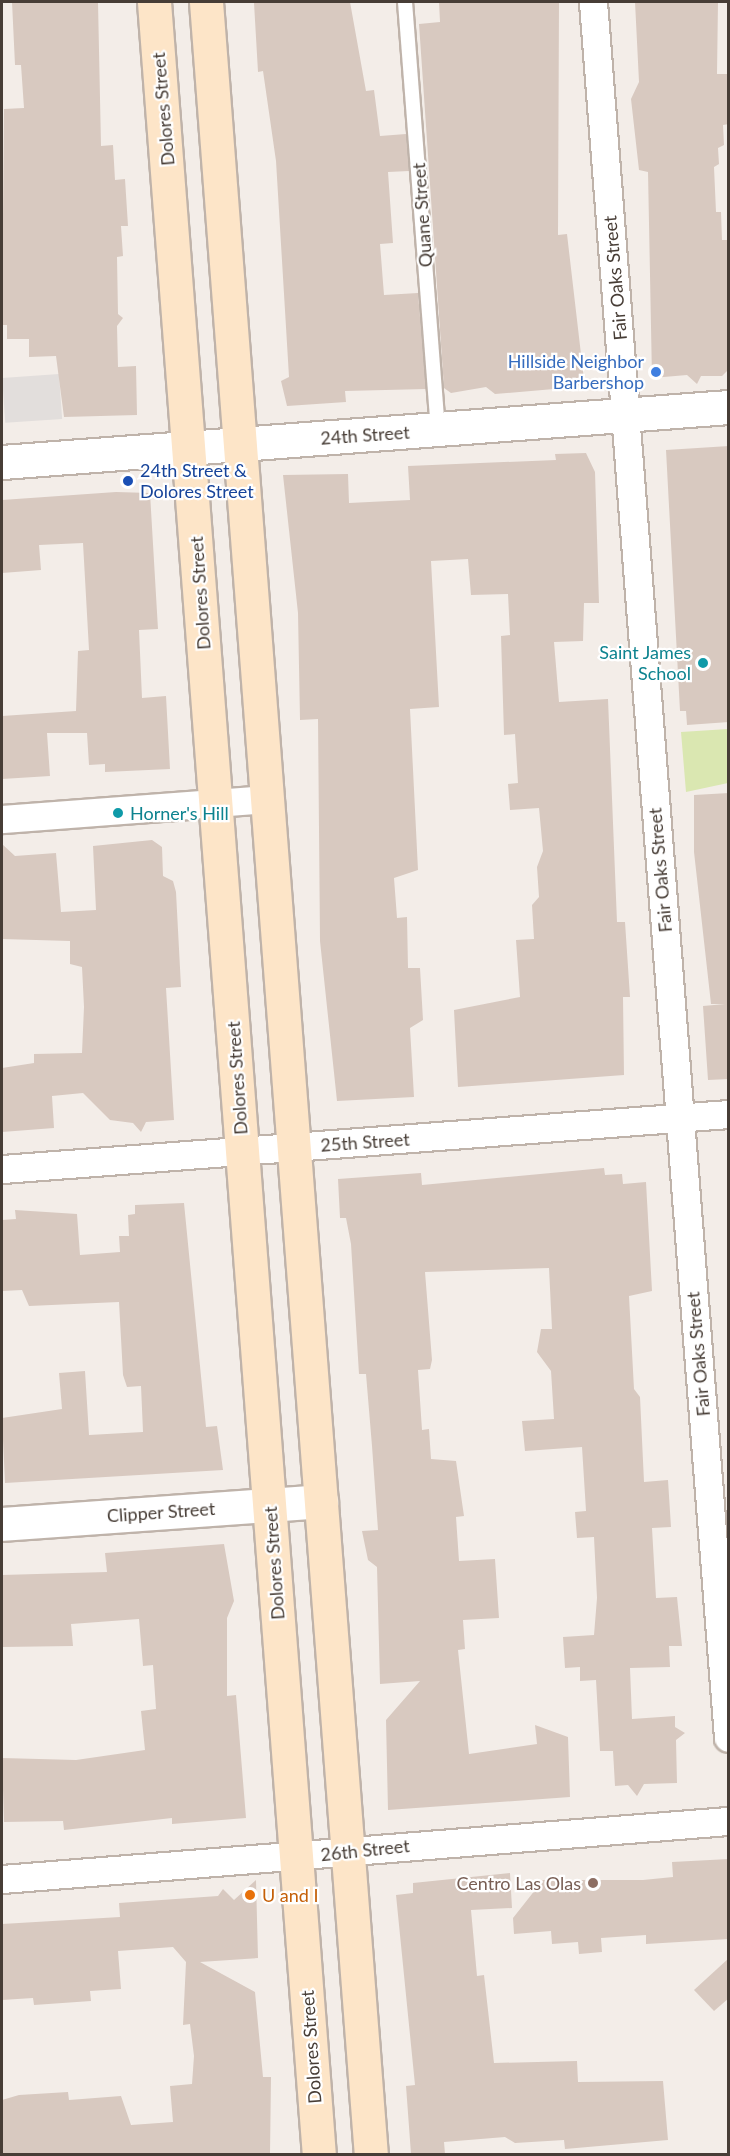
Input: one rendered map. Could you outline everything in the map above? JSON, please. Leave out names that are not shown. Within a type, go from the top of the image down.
[{"type":"main road","name":"Dolores Street","points":[[154,2],[319,2154]]},
{"type":"main road","points":[[206,2],[371,2154]]},
{"type":"street","name":"Fair Oaks Street","points":[[592,2],[729,1738]]},
{"type":"street","name":"24th Street","points":[[2,462],[729,407]]},
{"type":"street","points":[[2,819],[267,799]]},
{"type":"street","name":"25th Street","points":[[2,1169],[729,1114]]},
{"type":"street","name":"Clipper Street","points":[[2,1524],[321,1501]]},
{"type":"street","name":"26th Street","points":[[2,1879],[729,1821]]},
{"type":"lane","name":"Quane Street","points":[[405,2],[438,429]]},
{"type":"green space","points":[[728,729],[728,783],[686,792],[681,732]]},
{"type":"shaded area","points":[[59,374],[62,419],[5,423],[2,378]]},
{"type":"building","points":[[12,2],[98,2],[101,146],[113,145],[115,180],[125,179],[128,226],[121,226],[123,256],[117,257],[118,314],[123,318],[117,326],[118,367],[136,366],[137,415],[64,417],[56,356],[29,357],[29,339],[7,339],[7,325],[2,325],[4,109],[24,108],[21,65],[15,65]]},
{"type":"building","points":[[350,2],[366,91],[374,90],[380,136],[406,134],[409,171],[388,172],[393,243],[380,244],[384,295],[418,293],[426,389],[345,391],[346,402],[287,406],[281,381],[289,377],[276,161],[263,71],[258,72],[254,3]]},
{"type":"building","points":[[439,2],[559,2],[558,235],[567,234],[584,380],[577,387],[495,394],[486,387],[451,393],[444,388],[419,24],[440,22]]},
{"type":"building","points":[[635,2],[718,2],[717,74],[729,74],[729,124],[723,125],[724,145],[718,148],[719,164],[714,167],[716,212],[721,212],[722,240],[729,240],[729,369],[722,376],[701,376],[697,384],[687,375],[652,378],[648,172],[639,170],[631,99],[639,82]]},
{"type":"building","points":[[729,446],[729,722],[687,725],[686,711],[680,711],[666,450]]},
{"type":"building","points":[[586,453],[595,472],[599,603],[584,603],[583,641],[554,642],[559,702],[608,699],[617,922],[625,922],[630,997],[623,997],[624,1075],[458,1087],[454,1010],[520,997],[516,940],[534,939],[532,905],[539,897],[537,867],[543,851],[539,808],[510,810],[508,784],[518,783],[515,734],[504,735],[501,636],[510,635],[508,594],[471,595],[468,559],[431,561],[439,707],[410,709],[418,870],[394,878],[397,918],[407,917],[408,968],[420,968],[423,1020],[410,1028],[414,1097],[337,1101],[320,941],[318,719],[300,720],[298,613],[283,475],[348,474],[349,503],[410,500],[408,466],[556,460],[555,454]]},
{"type":"building","points":[[116,492],[150,493],[158,629],[139,630],[142,698],[166,696],[170,769],[105,772],[105,764],[89,765],[87,733],[47,733],[50,776],[2,779],[2,716],[76,711],[78,651],[89,650],[83,543],[39,545],[41,570],[2,573],[2,500]]},
{"type":"building","points":[[729,793],[729,1079],[708,1080],[703,1006],[725,1004],[711,1004],[694,852],[694,795]]},
{"type":"building","points":[[152,840],[162,847],[163,876],[173,881],[176,892],[181,987],[166,988],[174,1120],[146,1122],[141,1132],[133,1123],[110,1120],[83,1093],[52,1096],[54,1128],[2,1132],[2,1068],[34,1063],[34,1054],[82,1053],[84,1007],[82,967],[70,964],[70,941],[2,939],[2,844],[15,856],[56,853],[61,912],[96,910],[93,846]]},
{"type":"building","points":[[604,1168],[605,1175],[622,1174],[623,1184],[646,1182],[652,1291],[629,1296],[634,1389],[640,1397],[644,1482],[668,1480],[671,1527],[652,1528],[656,1598],[677,1597],[682,1646],[669,1646],[670,1667],[630,1668],[632,1719],[675,1716],[675,1727],[685,1733],[676,1740],[677,1783],[644,1784],[637,1796],[628,1785],[615,1786],[613,1751],[600,1751],[596,1680],[580,1681],[580,1667],[565,1668],[563,1637],[594,1635],[597,1598],[594,1537],[577,1538],[575,1512],[586,1511],[582,1447],[525,1451],[522,1421],[554,1419],[551,1371],[537,1352],[541,1329],[552,1329],[549,1268],[425,1272],[432,1360],[430,1369],[418,1370],[422,1430],[429,1429],[431,1459],[456,1461],[464,1516],[456,1517],[459,1561],[495,1559],[499,1618],[463,1620],[465,1649],[458,1650],[469,1754],[537,1744],[535,1725],[568,1737],[570,1797],[388,1810],[386,1720],[420,1681],[380,1684],[377,1567],[368,1560],[362,1531],[378,1530],[372,1446],[366,1374],[359,1374],[351,1244],[346,1218],[340,1218],[338,1179],[421,1173],[422,1185]]},
{"type":"building","points":[[184,1203],[206,1427],[217,1426],[223,1470],[5,1483],[2,1418],[62,1409],[59,1373],[85,1371],[89,1435],[143,1432],[141,1386],[127,1387],[123,1375],[119,1302],[29,1306],[22,1290],[2,1291],[2,1220],[16,1219],[15,1210],[77,1214],[80,1255],[120,1252],[119,1236],[129,1236],[128,1215],[135,1214],[135,1205]]},
{"type":"building","points":[[224,1544],[234,1601],[227,1618],[227,1696],[236,1695],[246,1818],[172,1824],[172,1818],[64,1830],[63,1821],[4,1822],[2,1758],[76,1760],[145,1750],[141,1711],[156,1709],[153,1665],[143,1666],[139,1619],[71,1624],[73,1646],[2,1647],[2,1575],[107,1572],[105,1553]]},
{"type":"building","points":[[729,1859],[729,1939],[646,1944],[646,1935],[601,1938],[602,1952],[579,1954],[578,1942],[552,1944],[551,1931],[514,1934],[513,1918],[543,1880],[643,1880],[673,1877],[672,1862]]},
{"type":"building","points":[[510,1873],[512,1908],[471,1910],[477,1976],[484,1975],[494,2063],[577,2061],[578,2082],[663,2081],[668,2140],[565,2149],[564,2140],[515,2143],[505,2137],[444,2142],[445,2154],[411,2154],[406,2086],[415,2085],[396,1895],[413,1893],[413,1883]]},
{"type":"building","points":[[256,1880],[258,1958],[200,1962],[255,1992],[263,2077],[271,2077],[270,2154],[2,2154],[2,2100],[19,2095],[68,2092],[69,2100],[121,2096],[131,2125],[173,2122],[170,2086],[192,2084],[194,2056],[190,2024],[183,2025],[186,1962],[173,1947],[118,1951],[121,1989],[90,1991],[91,2001],[34,2005],[33,1998],[2,2000],[2,1924],[120,1917],[119,1903],[218,1896],[223,1889],[234,1900]]},
{"type":"building","points":[[729,1958],[729,1998],[714,2011],[694,1990]]},
{"type":"place","name":"Hillside Neighbor Barbershop","points":[[656,372]]},
{"type":"place","name":"24th Street & Dolores Street","points":[[128,481]]},
{"type":"place","name":"Saint James School","points":[[703,663]]},
{"type":"place","name":"Horner's Hill","points":[[118,813]]},
{"type":"place","name":"Centro Las Olas","points":[[593,1883]]},
{"type":"place","name":"U and I","points":[[250,1895]]}]
